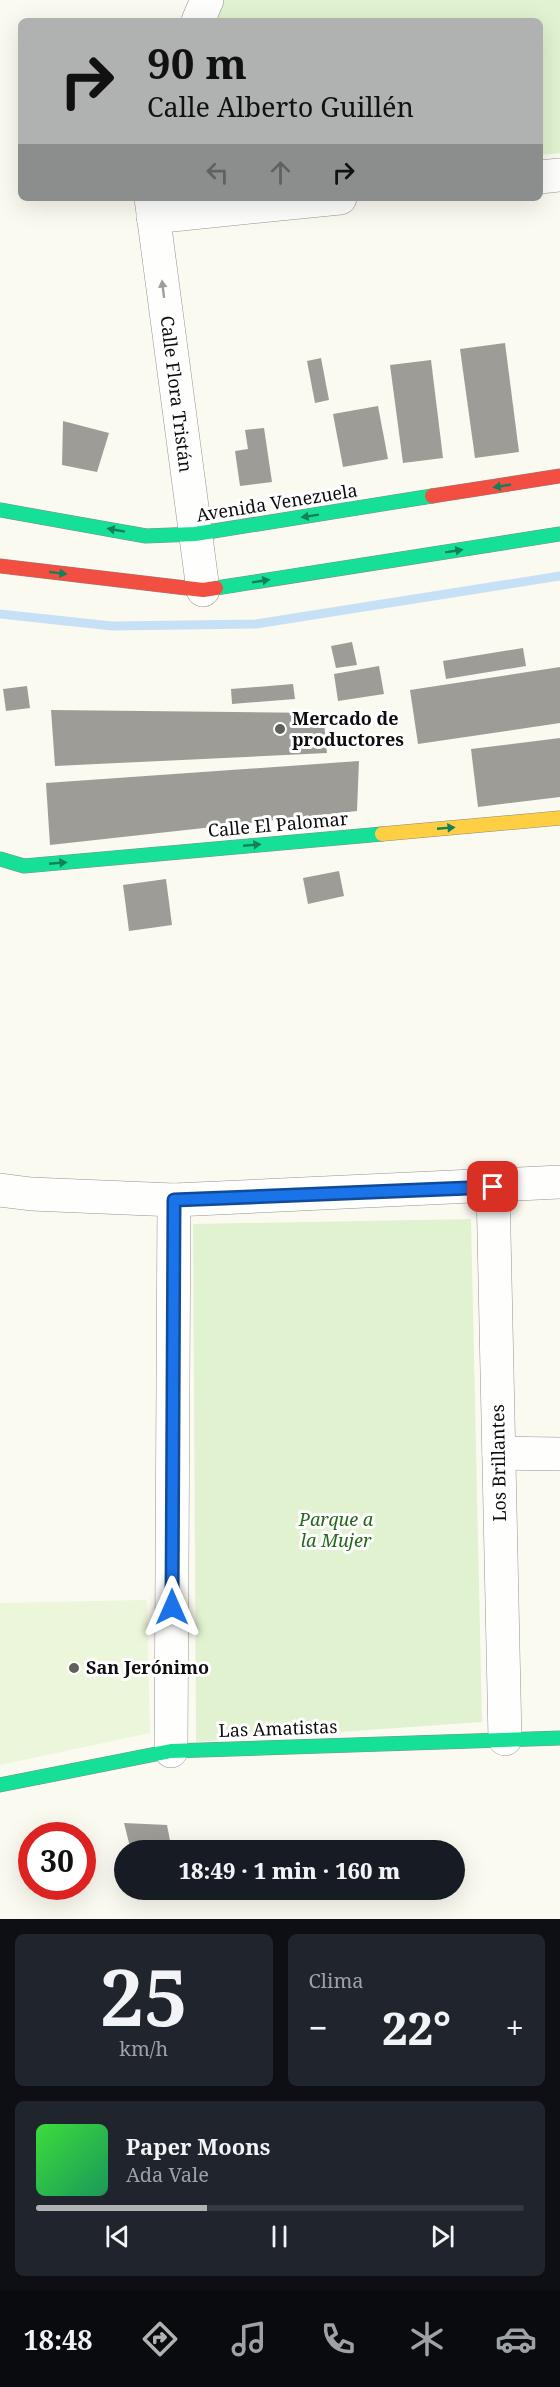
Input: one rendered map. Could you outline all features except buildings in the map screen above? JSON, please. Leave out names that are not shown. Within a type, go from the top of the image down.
[{"type":"main road","name":"Avenida Venezuela","points":[[0,510],[146,536],[195,534],[560,476]]},
{"type":"main road","points":[[0,566],[203,590],[560,534]]},
{"type":"main road","name":"Calle El Palomar","points":[[0,860],[24,866],[560,818]]},
{"type":"main road","name":"Las Amatistas","points":[[0,1785],[171,1751],[560,1738]]},
{"type":"street","points":[[199,18],[207,0]]},
{"type":"street","points":[[543,177],[560,175]]},
{"type":"street","points":[[152,208],[284,201]]},
{"type":"street","name":"Calle Flora Tristán","points":[[152,208],[203,590]]},
{"type":"street","points":[[0,1190],[32,1194],[174,1200],[493,1187],[560,1182]]},
{"type":"street","name":"Los Brillantes","points":[[493,1187],[505,1739]]},
{"type":"street","points":[[171,1751],[174,1200]]},
{"type":"street","points":[[499,1453],[560,1454]]},
{"type":"green space","points":[[217,0],[560,0],[560,153],[543,155],[543,18],[210,18]]},
{"type":"green space","name":"Parque a la Mujer","points":[[471,1219],[482,1722],[196,1742],[193,1224]]},
{"type":"green space","name":"San Jerónimo","points":[[147,1600],[150,1733],[0,1765],[0,1603]]},
{"type":"waterway","points":[[0,614],[112,626],[256,624],[560,576]]},
{"type":"traffic: fast","points":[[0,510],[146,536],[195,534],[432,496]]},
{"type":"traffic: fast","points":[[216,588],[560,534]]},
{"type":"traffic: fast","points":[[0,859],[24,866],[382,834]]},
{"type":"traffic: fast","points":[[0,1785],[171,1751],[560,1738]]},
{"type":"traffic: slow","points":[[382,834],[560,818]]},
{"type":"traffic: jam","points":[[432,496],[560,476]]},
{"type":"traffic: jam","points":[[0,566],[203,590],[216,588]]},
{"type":"place","name":"Mercado de productores","points":[[280,729]]},
{"type":"place","name":"San Jerónimo","points":[[74,1668]]},
{"type":"route","points":[[172,1607],[174,1200],[493,1187]]}]
